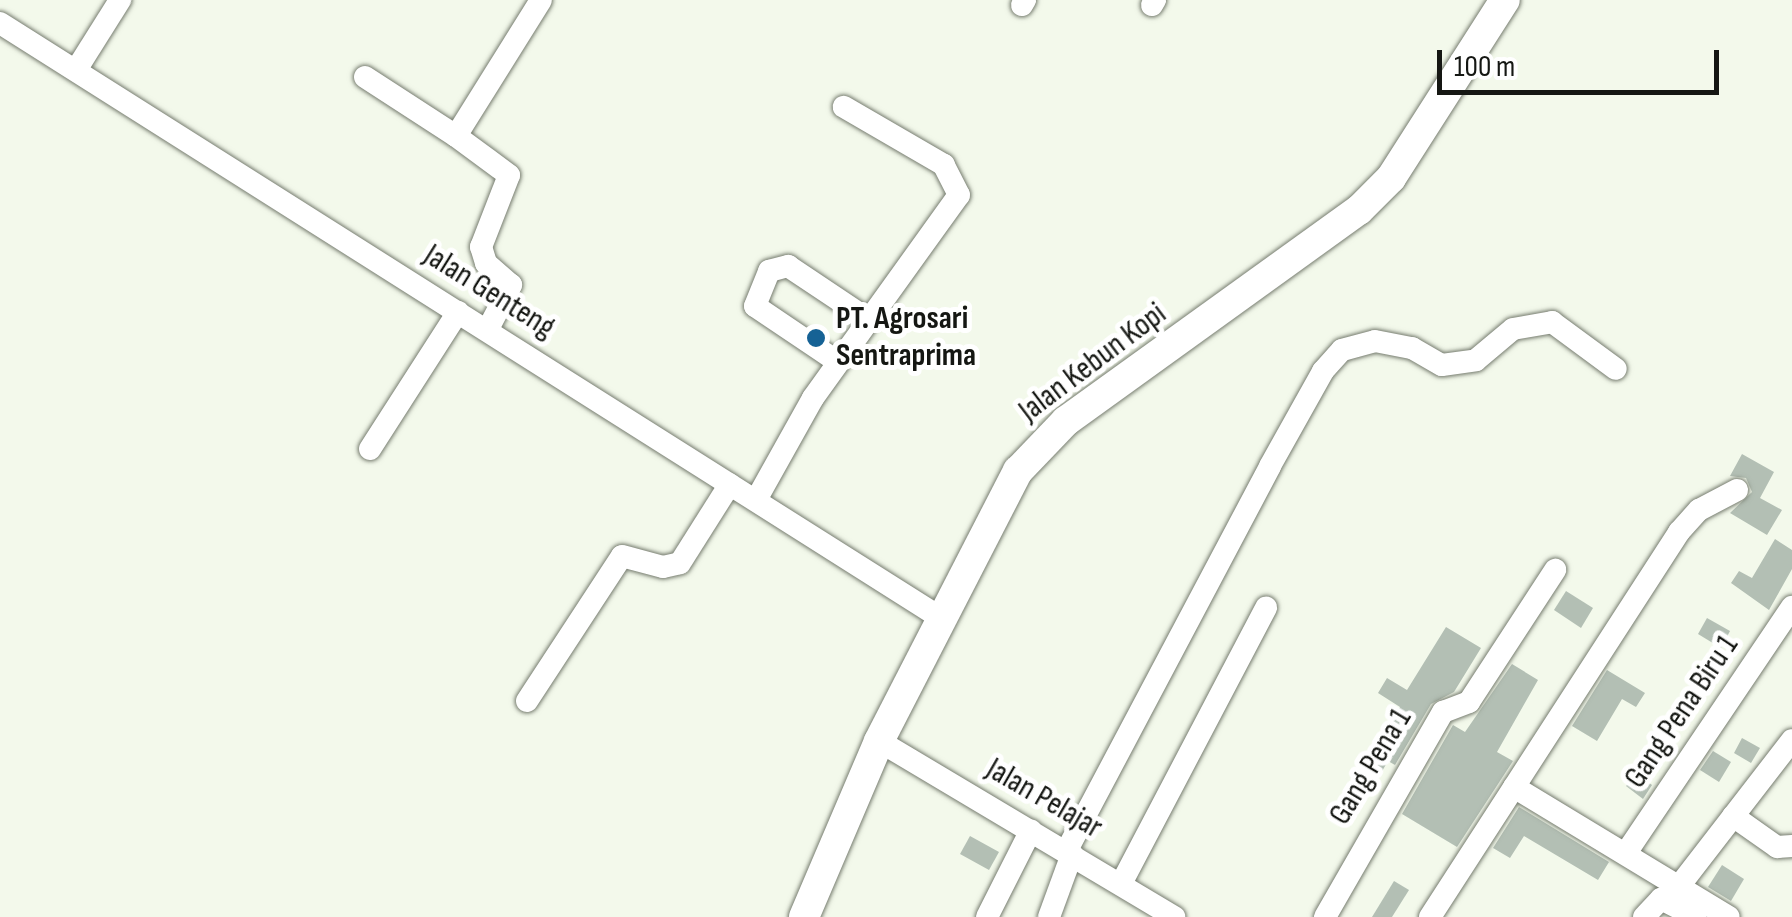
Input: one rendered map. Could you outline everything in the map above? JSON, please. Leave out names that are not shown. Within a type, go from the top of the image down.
[{"type":"main road","name":"Jalan Kebun Kopi","points":[[804,917],[880,741],[1018,471],[1040,443],[1360,210],[1391,178],[1505,0]]},
{"type":"street","points":[[76,70],[120,0]]},
{"type":"street","points":[[456,136],[541,0]]},
{"type":"street","name":"Jalan Genteng","points":[[0,23],[941,618]]},
{"type":"street","points":[[366,77],[509,175],[481,247],[486,263],[511,285],[488,329]]},
{"type":"street","points":[[756,500],[838,362],[918,257],[959,185],[944,164],[844,106]]},
{"type":"street","points":[[838,362],[755,306],[769,271],[788,266],[869,320]]},
{"type":"street","points":[[370,449],[458,312]]},
{"type":"street","points":[[1049,917],[1070,852],[1270,466],[1323,371],[1342,350],[1375,341],[1412,348],[1442,365],[1476,360],[1514,329],[1552,322],[1616,369]]},
{"type":"street","points":[[527,702],[622,556],[664,567],[680,563],[730,484]]},
{"type":"street","points":[[1430,917],[1679,532],[1699,510],[1738,490]]},
{"type":"street","name":"Gang Pena 1","points":[[1324,917],[1442,712],[1466,705],[1555,570]]},
{"type":"street","name":"Gang Pena Biru 1","points":[[1626,853],[1792,607]]},
{"type":"street","points":[[1122,882],[1266,608]]},
{"type":"street","points":[[1680,885],[1792,740]]},
{"type":"street","name":"Jalan Pelajar","points":[[880,741],[1122,882],[1174,917]]},
{"type":"street","points":[[1514,787],[1729,917]]},
{"type":"street","points":[[1733,816],[1777,848],[1792,846]]},
{"type":"street","points":[[986,917],[1031,830]]},
{"type":"street","points":[[1644,917],[1662,899],[1696,917]]},
{"type":"building","points":[[1742,454],[1774,472],[1760,498],[1782,510],[1767,535],[1730,513],[1752,492],[1746,478],[1730,476]]},
{"type":"building","points":[[1775,539],[1792,550],[1792,569],[1769,610],[1731,583],[1739,571],[1752,578]]},
{"type":"building","points":[[1566,591],[1593,608],[1581,628],[1554,610]]},
{"type":"building","points":[[1707,618],[1730,631],[1721,648],[1698,634]]},
{"type":"building","points":[[1446,627],[1481,648],[1454,692],[1431,704],[1395,765],[1388,761],[1381,773],[1366,764],[1400,707],[1378,693],[1387,678],[1407,690]]},
{"type":"building","points":[[1512,664],[1538,680],[1497,752],[1513,761],[1457,847],[1402,814],[1453,725],[1465,732]]},
{"type":"building","points":[[1607,670],[1645,693],[1636,707],[1622,699],[1597,741],[1572,726]]},
{"type":"building","points":[[1742,738],[1760,748],[1751,763],[1734,753]]},
{"type":"building","points":[[1713,751],[1731,762],[1719,782],[1700,770]]},
{"type":"building","points":[[1636,773],[1652,785],[1643,799],[1626,786]]},
{"type":"building","points":[[1519,807],[1609,862],[1598,880],[1524,836],[1510,858],[1493,848]]},
{"type":"building","points":[[970,836],[999,852],[989,870],[960,854]]},
{"type":"building","points":[[1722,865],[1744,879],[1731,901],[1708,887]]},
{"type":"building","points":[[1394,881],[1409,890],[1392,917],[1372,917]]},
{"type":"place","name":"PT. Agrosari Sentraprima","points":[[816,338]]}]
